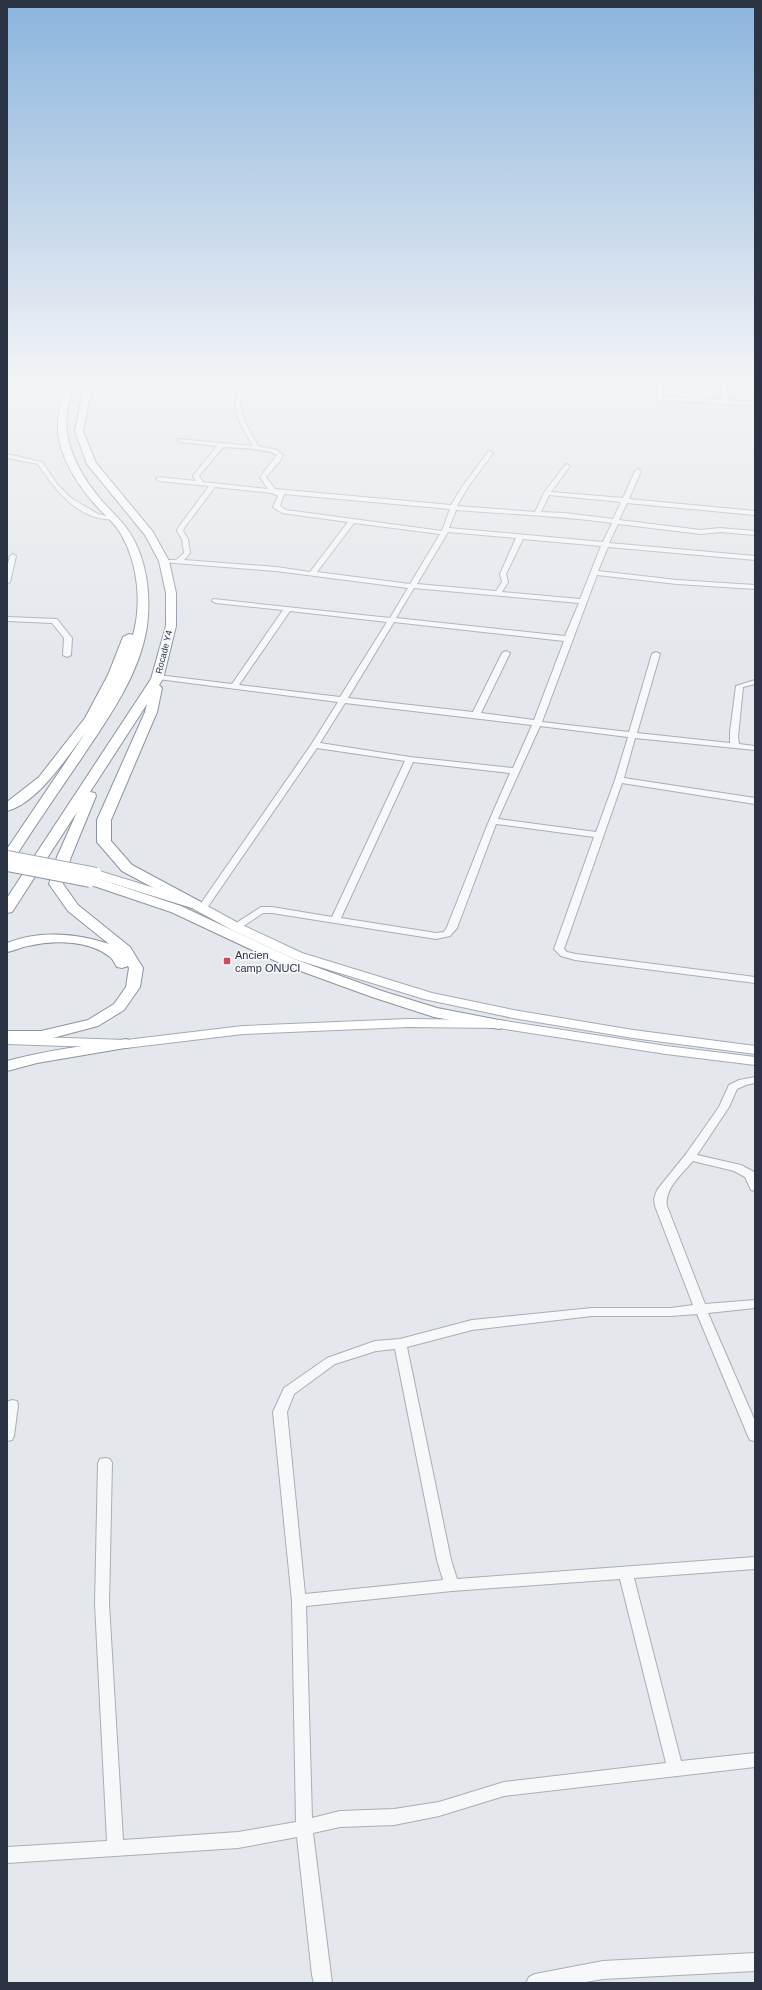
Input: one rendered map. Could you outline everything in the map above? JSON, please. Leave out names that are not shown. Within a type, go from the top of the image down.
[{"type":"highway","points":[[8,856],[107,710],[129,669],[141,626],[143,606],[142,586],[137,562],[128,537],[92,496],[77,471]]},
{"type":"highway","name":"Rocade Y4","points":[[7,909],[108,758],[158,678],[170,626],[171,593],[164,561],[149,534],[98,471]]},
{"type":"highway","points":[[7,807],[17,802],[43,780],[90,719],[114,675],[130,633],[142,586]]},
{"type":"highway","points":[[158,678],[151,712],[104,820],[104,842],[127,868],[199,907]]},
{"type":"highway","points":[[7,1036],[41,1036],[93,1023],[119,1007],[133,987],[136,968],[125,950],[73,908],[56,884],[64,857],[108,758]]},
{"type":"highway","points":[[7,864],[93,877],[176,910],[289,962],[377,994],[434,1012],[499,1024]]},
{"type":"highway","points":[[7,948],[41,940],[71,938],[97,945],[115,953],[125,970],[124,987],[111,1004],[86,1017],[40,1028],[7,1029]]},
{"type":"highway","points":[[7,1066],[35,1057],[126,1044]]},
{"type":"main road","points":[[8,856],[93,877],[199,907],[236,927],[298,956],[429,996],[520,1015],[633,1034],[755,1050]]},
{"type":"main road","points":[[7,1040],[126,1044],[243,1030],[408,1023],[499,1024],[666,1050],[755,1061]]},
{"type":"street","points":[[45,471],[56,486],[69,499],[96,516],[112,518]]},
{"type":"street","points":[[200,471],[196,476],[201,483]]},
{"type":"street","points":[[268,471],[263,477],[273,491],[282,495],[276,507],[278,510],[308,516],[445,531],[521,536],[755,558]]},
{"type":"street","points":[[199,907],[315,745],[445,531],[454,506],[465,486],[476,471]]},
{"type":"street","points":[[537,514],[547,493],[563,471]]},
{"type":"street","points":[[236,927],[261,910],[272,910],[436,936],[447,934],[452,928],[493,821],[537,723],[605,544],[638,471]]},
{"type":"street","points":[[159,479],[273,491],[537,514],[564,515],[701,532],[720,530],[755,533]]},
{"type":"street","points":[[178,562],[187,553],[185,539],[180,531],[181,528],[214,484]]},
{"type":"street","points":[[547,493],[755,513]]},
{"type":"street","points":[[312,574],[352,521]]},
{"type":"street","points":[[498,593],[505,582],[502,574],[521,536]]},
{"type":"street","points":[[7,582],[13,556]]},
{"type":"street","points":[[164,561],[276,569],[412,586],[584,601]]},
{"type":"street","points":[[595,573],[677,582],[755,587]]},
{"type":"street","points":[[216,601],[568,640]]},
{"type":"street","points":[[234,687],[288,609]]},
{"type":"street","points":[[7,619],[54,621],[68,638],[67,655]]},
{"type":"street","points":[[476,715],[506,653]]},
{"type":"street","points":[[656,654],[619,780],[559,949],[564,954],[575,957],[755,980]]},
{"type":"street","points":[[158,678],[476,715],[631,735],[755,748]]},
{"type":"street","points":[[735,746],[732,736],[739,707],[738,692],[740,686],[755,682]]},
{"type":"street","points":[[315,745],[516,771]]},
{"type":"street","points":[[335,921],[410,758]]},
{"type":"street","points":[[619,780],[755,801]]},
{"type":"street","points":[[493,821],[599,835]]},
{"type":"street","points":[[755,1080],[743,1082],[734,1087],[724,1107],[690,1157],[663,1190],[660,1199],[661,1206],[701,1310],[755,1436]]},
{"type":"street","points":[[690,1157],[737,1168],[752,1175],[755,1187]]},
{"type":"street","points":[[323,1983],[304,1828],[299,1602],[280,1412],[289,1391],[331,1361],[375,1346],[400,1344],[472,1325],[592,1312],[671,1312],[755,1304]]},
{"type":"street","points":[[400,1344],[444,1560],[452,1585]]},
{"type":"street","points":[[7,1436],[12,1405]]},
{"type":"street","points":[[105,1463],[102,1604],[115,1848]]},
{"type":"street","points":[[299,1602],[452,1585],[755,1563]]},
{"type":"street","points":[[625,1572],[675,1769]]},
{"type":"street","points":[[7,1855],[238,1840],[304,1828],[340,1819],[394,1817],[439,1809],[504,1789],[755,1760]]},
{"type":"street","points":[[535,1983],[603,1970],[755,1962]]},
{"type":"place","name":"Ancien camp ONUCI","points":[[227,961]]}]
